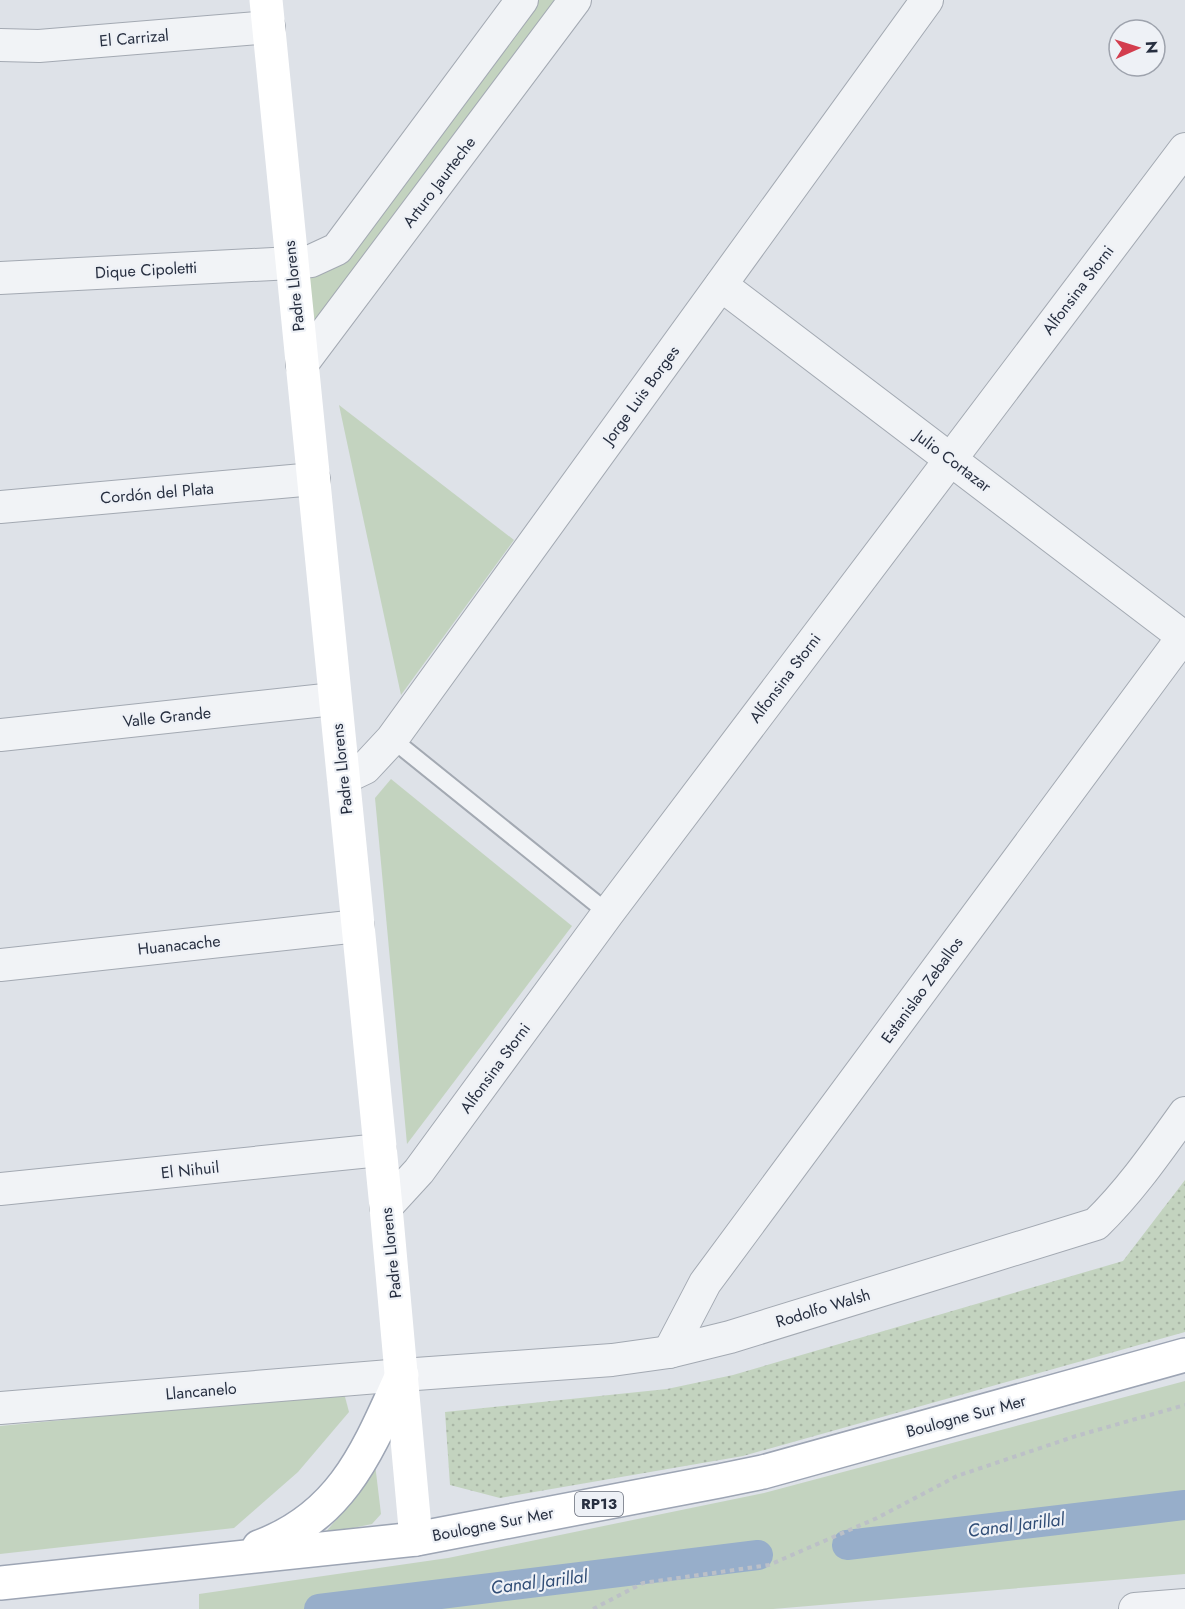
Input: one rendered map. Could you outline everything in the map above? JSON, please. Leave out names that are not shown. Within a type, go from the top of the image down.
[{"type":"street","points":[[292,263],[311,261],[337,249],[522,0]]},
{"type":"street","name":"Arturo Jaurteche","points":[[302,364],[575,0]]},
{"type":"street","name":"Jorge Luis Borges","points":[[344,778],[365,768],[392,739],[927,0]]},
{"type":"street","name":"Padre Llorens","points":[[267,14],[386,1207],[416,1539]]},
{"type":"street","name":"El Carrizal","points":[[0,45],[39,46],[267,14]]},
{"type":"street","name":"Alfonsina Storni","points":[[386,1207],[419,1171],[608,913],[1185,149]]},
{"type":"street","name":"Dique Cipoletti","points":[[0,278],[292,263]]},
{"type":"street","name":"Julio Cortazar","points":[[721,285],[1184,636]]},
{"type":"street","name":"Cordón del Plata","points":[[0,507],[314,479]]},
{"type":"street","name":"Estanislao Zeballos","points":[[669,1352],[705,1283],[1184,636]]},
{"type":"street","name":"Valle Grande","points":[[0,735],[334,699]]},
{"type":"street","name":"Huanacache","points":[[0,965],[358,926]]},
{"type":"street","name":"Rodolfo Walsh","points":[[402,1375],[612,1360],[669,1352],[730,1336],[1096,1224],[1114,1207],[1185,1113]]},
{"type":"street","name":"El Nihuil","points":[[0,1189],[380,1150]]},
{"type":"street","name":"Boulogne Sur Mer","points":[[0,1583],[416,1539],[763,1472],[1185,1355]]},
{"type":"street","points":[[225,1560],[268,1544],[298,1529],[326,1506],[351,1477],[370,1444],[402,1375]]},
{"type":"street","name":"Llancanelo","points":[[0,1408],[402,1375]]},
{"type":"street","points":[[1135,1609],[1185,1605]]},
{"type":"lane","points":[[392,739],[608,913]]},
{"type":"path","points":[[593,1609],[643,1583],[769,1565],[877,1518],[957,1476],[1076,1437],[1185,1405]]},
{"type":"green space","points":[[522,0],[575,0],[302,364],[311,261]]},
{"type":"green space","points":[[339,405],[514,540],[401,695]]},
{"type":"green space","points":[[391,779],[572,926],[407,1144],[375,798]]},
{"type":"green space","points":[[1185,1180],[1185,1332],[743,1456],[500,1498],[450,1485],[445,1412],[667,1389],[733,1375],[1123,1261]]},
{"type":"green space","points":[[1185,1381],[1185,1574],[773,1609],[199,1609],[199,1594],[448,1558],[764,1493]]},
{"type":"green space","points":[[344,1393],[349,1412],[298,1472],[234,1528],[0,1554],[0,1426]]},
{"type":"green space","points":[[375,1464],[381,1514],[372,1524],[324,1534],[353,1500]]},
{"type":"waterway","name":"Canal Jarillal","points":[[847,1545],[1185,1505]]},
{"type":"waterway","name":"Canal Jarillal","points":[[319,1609],[758,1555]]}]
